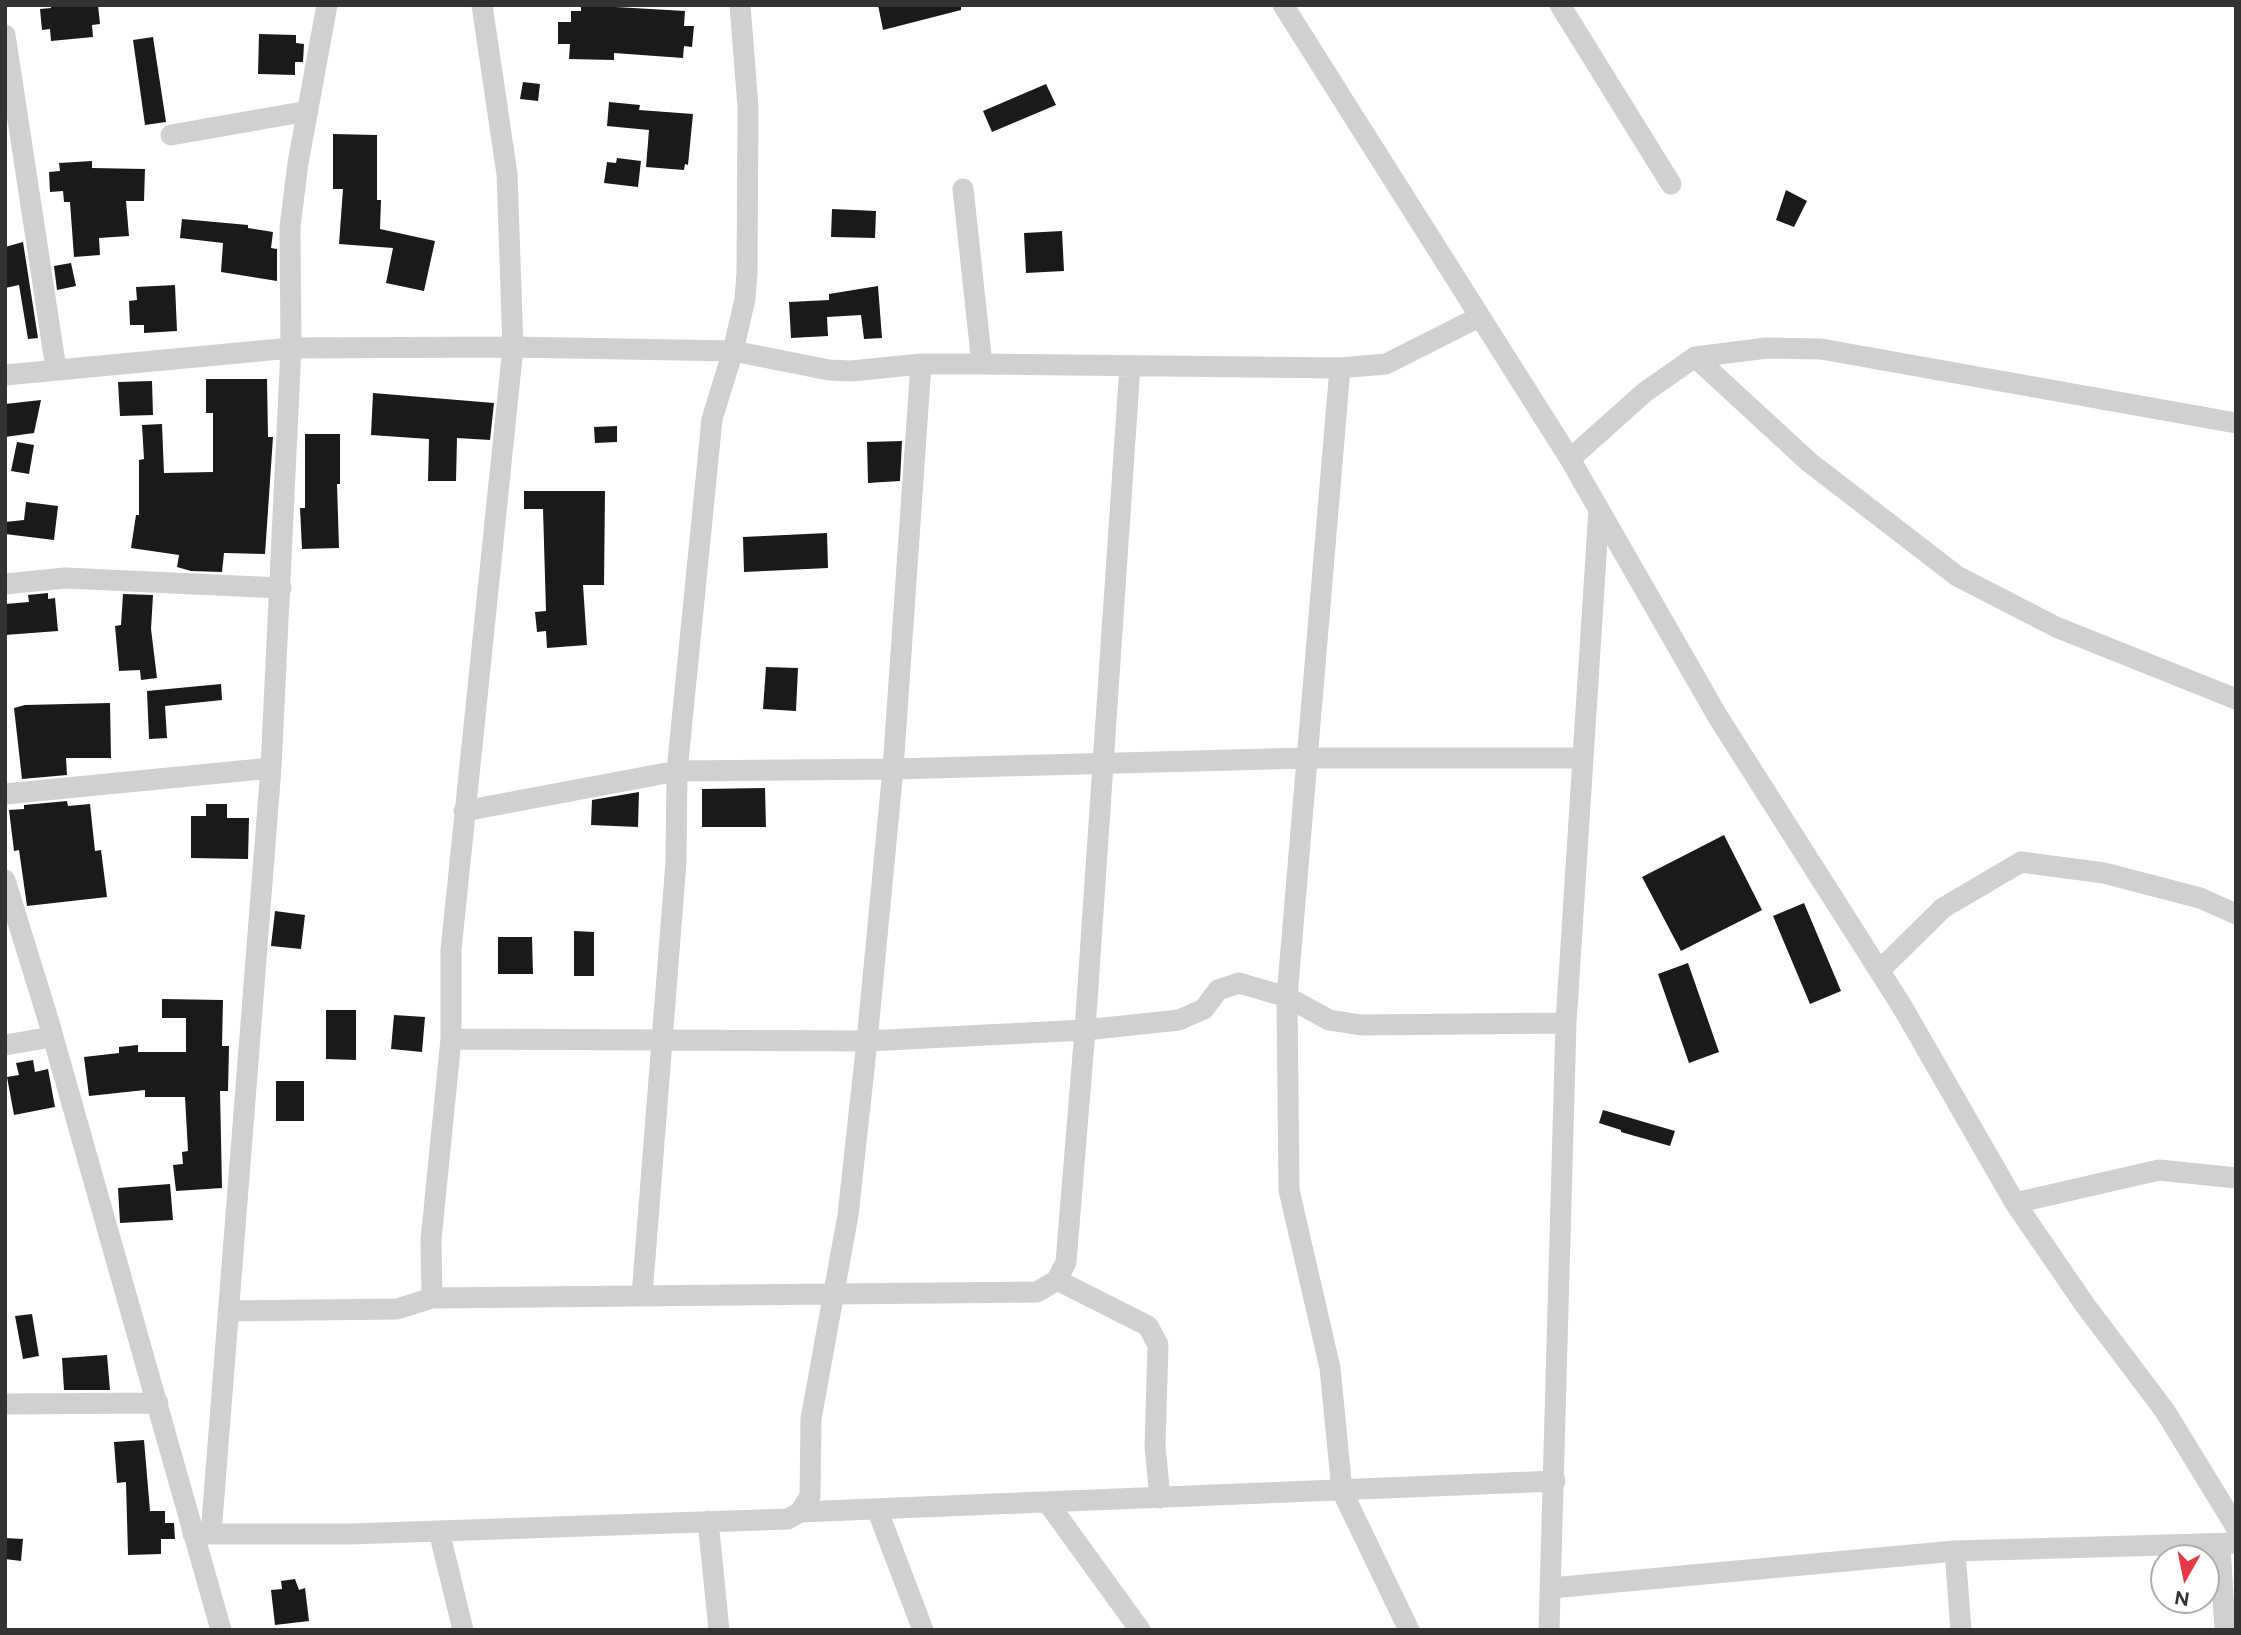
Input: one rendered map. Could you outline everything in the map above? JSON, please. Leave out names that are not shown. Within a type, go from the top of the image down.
[{"type":"street","points":[[202,1534],[229,1311],[271,768],[291,348],[290,227],[327,5]]},
{"type":"street","points":[[432,1298],[432,1240],[451,1039],[451,950],[513,347],[508,174],[482,5]]},
{"type":"street","points":[[642,1296],[676,862],[677,771],[712,419],[733,351],[745,299],[747,273],[748,107],[740,5]]},
{"type":"street","points":[[1283,5],[1570,459],[1724,727],[1880,970],[2015,1203],[2085,1305],[2165,1411],[2236,1527]]},
{"type":"street","points":[[1560,5],[1671,184]]},
{"type":"street","points":[[5,35],[56,369]]},
{"type":"street","points":[[172,135],[308,111]]},
{"type":"street","points":[[963,189],[982,364]]},
{"type":"street","points":[[5,375],[291,348],[513,347],[733,351],[829,370],[982,364],[1340,368],[1386,364],[1479,317]]},
{"type":"street","points":[[1570,459],[1645,392],[1695,357],[1767,348],[1821,349],[2236,423]]},
{"type":"street","points":[[1695,357],[1809,461],[1957,576],[2056,627],[2236,699]]},
{"type":"street","points":[[202,1534],[439,1531],[788,1519],[800,1512],[810,1496],[811,1419],[848,1215],[867,1041],[892,769],[921,365]]},
{"type":"street","points":[[229,1311],[397,1309],[432,1298],[1037,1292],[1057,1279],[1066,1262],[1085,1030],[1130,366]]},
{"type":"street","points":[[1340,368],[1287,997],[1289,1190],[1330,1368],[1342,1491],[1409,1630]]},
{"type":"street","points":[[1549,1630],[1566,1023],[1599,509]]},
{"type":"street","points":[[5,584],[65,578],[281,588]]},
{"type":"street","points":[[464,811],[677,771],[892,769],[1307,758],[1583,758]]},
{"type":"street","points":[[5,794],[271,768]]},
{"type":"street","points":[[1880,970],[1943,908],[2021,862],[2104,873],[2200,898],[2236,914]]},
{"type":"street","points":[[5,880],[158,1403],[202,1534],[221,1630]]},
{"type":"street","points":[[451,1039],[867,1041],[1085,1030],[1179,1020],[1204,1009],[1218,990],[1239,983],[1287,997],[1329,1020],[1361,1025],[1566,1023]]},
{"type":"street","points":[[5,1045],[52,1037]]},
{"type":"street","points":[[2015,1203],[2159,1170],[2236,1178]]},
{"type":"street","points":[[1057,1279],[1148,1326],[1158,1345],[1154,1446],[1160,1498]]},
{"type":"street","points":[[5,1404],[158,1403]]},
{"type":"street","points":[[800,1512],[1555,1481]]},
{"type":"street","points":[[1048,1503],[1140,1630]]},
{"type":"street","points":[[877,1509],[923,1630]]},
{"type":"street","points":[[708,1521],[719,1630]]},
{"type":"street","points":[[439,1531],[463,1630]]},
{"type":"street","points":[[1550,1588],[1955,1551],[2228,1544],[2225,1630]]},
{"type":"street","points":[[1955,1551],[1961,1630]]},
{"type":"building","points":[[51,5],[98,5],[100,24],[92,25],[93,37],[51,41],[50,29],[42,30],[40,9],[51,8]]},
{"type":"building","points":[[581,5],[685,11],[684,26],[694,26],[692,47],[684,46],[683,58],[614,53],[614,60],[569,59],[570,44],[558,44],[558,22],[571,22],[571,11],[581,11]]},
{"type":"building","points":[[878,5],[961,5],[961,10],[883,30]]},
{"type":"building","points":[[259,34],[296,35],[296,43],[304,44],[303,62],[295,62],[295,75],[258,74]]},
{"type":"building","points":[[153,37],[166,122],[145,125],[133,40]]},
{"type":"building","points":[[523,82],[540,84],[538,101],[520,99]]},
{"type":"building","points":[[1046,84],[1056,105],[992,132],[983,111]]},
{"type":"building","points":[[609,102],[640,105],[639,110],[693,114],[688,165],[685,164],[684,170],[646,167],[649,130],[607,126]]},
{"type":"building","points":[[333,134],[377,135],[380,229],[435,241],[424,291],[386,283],[393,248],[339,244],[343,189],[333,189]]},
{"type":"building","points":[[617,158],[641,161],[638,187],[604,183],[607,162],[616,163]]},
{"type":"building","points":[[92,161],[92,168],[145,169],[144,201],[126,201],[129,236],[99,238],[100,255],[74,257],[70,202],[64,202],[63,191],[50,192],[49,172],[60,171],[59,163]]},
{"type":"building","points":[[1786,190],[1807,201],[1794,227],[1776,220]]},
{"type":"building","points":[[832,209],[876,211],[875,238],[831,237]]},
{"type":"building","points":[[182,219],[248,225],[248,228],[273,232],[271,248],[277,249],[277,281],[221,272],[223,243],[180,238]]},
{"type":"building","points":[[1062,231],[1064,271],[1026,273],[1024,233]]},
{"type":"building","points":[[23,242],[38,338],[28,339],[19,285],[5,288],[5,247]]},
{"type":"building","points":[[71,263],[76,286],[57,290],[54,266]]},
{"type":"building","points":[[175,285],[177,331],[144,333],[144,325],[130,325],[129,301],[137,300],[136,287]]},
{"type":"building","points":[[878,286],[882,338],[864,339],[861,315],[827,317],[828,336],[791,338],[789,302],[829,300],[829,294]]},
{"type":"building","points":[[206,379],[267,379],[268,437],[273,437],[265,554],[224,553],[222,572],[191,571],[177,567],[179,555],[131,548],[136,515],[139,515],[139,460],[144,459],[142,425],[162,424],[164,473],[213,472],[213,413],[206,413]]},
{"type":"building","points":[[152,381],[153,415],[120,416],[118,382]]},
{"type":"building","points":[[373,393],[494,403],[490,440],[457,438],[456,481],[428,481],[429,439],[371,435]]},
{"type":"building","points":[[41,400],[34,433],[5,437],[5,404]]},
{"type":"building","points":[[617,426],[617,442],[595,443],[594,427]]},
{"type":"building","points":[[305,434],[340,434],[340,484],[337,484],[339,548],[302,549],[300,508],[305,508]]},
{"type":"building","points":[[902,441],[900,481],[868,483],[867,442]]},
{"type":"building","points":[[17,442],[34,445],[29,474],[11,471]]},
{"type":"building","points":[[524,491],[605,491],[604,585],[583,585],[587,645],[547,648],[546,631],[537,632],[535,612],[546,611],[543,509],[524,509]]},
{"type":"building","points":[[26,502],[58,506],[54,540],[5,534],[5,522],[24,520]]},
{"type":"building","points":[[827,533],[828,568],[744,572],[743,537]]},
{"type":"building","points":[[48,593],[48,599],[55,598],[58,631],[5,635],[5,604],[29,602],[28,595]]},
{"type":"building","points":[[123,594],[153,595],[151,629],[157,678],[141,680],[140,670],[119,671],[115,626],[121,625]]},
{"type":"building","points":[[766,667],[798,668],[796,711],[763,709]]},
{"type":"building","points":[[221,684],[222,700],[165,706],[167,738],[149,739],[147,691]]},
{"type":"building","points":[[110,703],[111,758],[66,758],[67,775],[22,779],[14,708],[25,705]]},
{"type":"building","points":[[765,788],[766,827],[702,827],[702,789]]},
{"type":"building","points":[[639,792],[638,827],[591,825],[592,800]]},
{"type":"building","points":[[67,801],[68,806],[90,804],[95,851],[101,850],[107,897],[27,906],[19,850],[14,851],[9,810],[24,809],[24,805]]},
{"type":"building","points":[[206,804],[227,804],[227,818],[249,818],[248,859],[191,858],[191,816],[206,816]]},
{"type":"building","points":[[1724,835],[1762,910],[1681,951],[1642,877]]},
{"type":"building","points":[[1804,903],[1841,991],[1810,1004],[1773,916]]},
{"type":"building","points":[[275,911],[305,915],[301,949],[271,946]]},
{"type":"building","points":[[574,931],[594,932],[594,976],[574,976]]},
{"type":"building","points":[[498,937],[532,937],[533,974],[498,974]]},
{"type":"building","points":[[1688,963],[1719,1052],[1689,1063],[1658,974]]},
{"type":"building","points":[[162,999],[223,1000],[222,1046],[229,1046],[228,1091],[220,1091],[222,1188],[176,1191],[173,1165],[183,1164],[182,1152],[188,1151],[185,1097],[145,1097],[145,1090],[89,1096],[84,1057],[119,1053],[119,1047],[138,1045],[138,1052],[186,1052],[186,1018],[162,1018]]},
{"type":"building","points":[[326,1010],[356,1010],[356,1060],[326,1059]]},
{"type":"building","points":[[394,1015],[425,1017],[422,1052],[391,1049]]},
{"type":"building","points":[[33,1060],[35,1072],[48,1069],[55,1107],[14,1115],[7,1077],[19,1075],[16,1063]]},
{"type":"building","points":[[276,1081],[304,1081],[304,1121],[276,1121]]},
{"type":"building","points":[[1603,1110],[1675,1131],[1670,1146],[1599,1123]]},
{"type":"building","points":[[170,1184],[173,1220],[120,1223],[118,1188]]},
{"type":"building","points":[[32,1314],[39,1356],[23,1359],[15,1316]]},
{"type":"building","points":[[107,1355],[110,1390],[64,1390],[62,1358]]},
{"type":"building","points":[[144,1440],[150,1511],[165,1511],[165,1523],[174,1523],[175,1539],[161,1539],[161,1554],[128,1555],[126,1482],[117,1483],[114,1442]]},
{"type":"building","points":[[5,1538],[23,1539],[21,1561],[5,1559]]},
{"type":"building","points":[[295,1579],[299,1590],[305,1588],[309,1621],[275,1625],[271,1590],[282,1589],[281,1581]]}]
